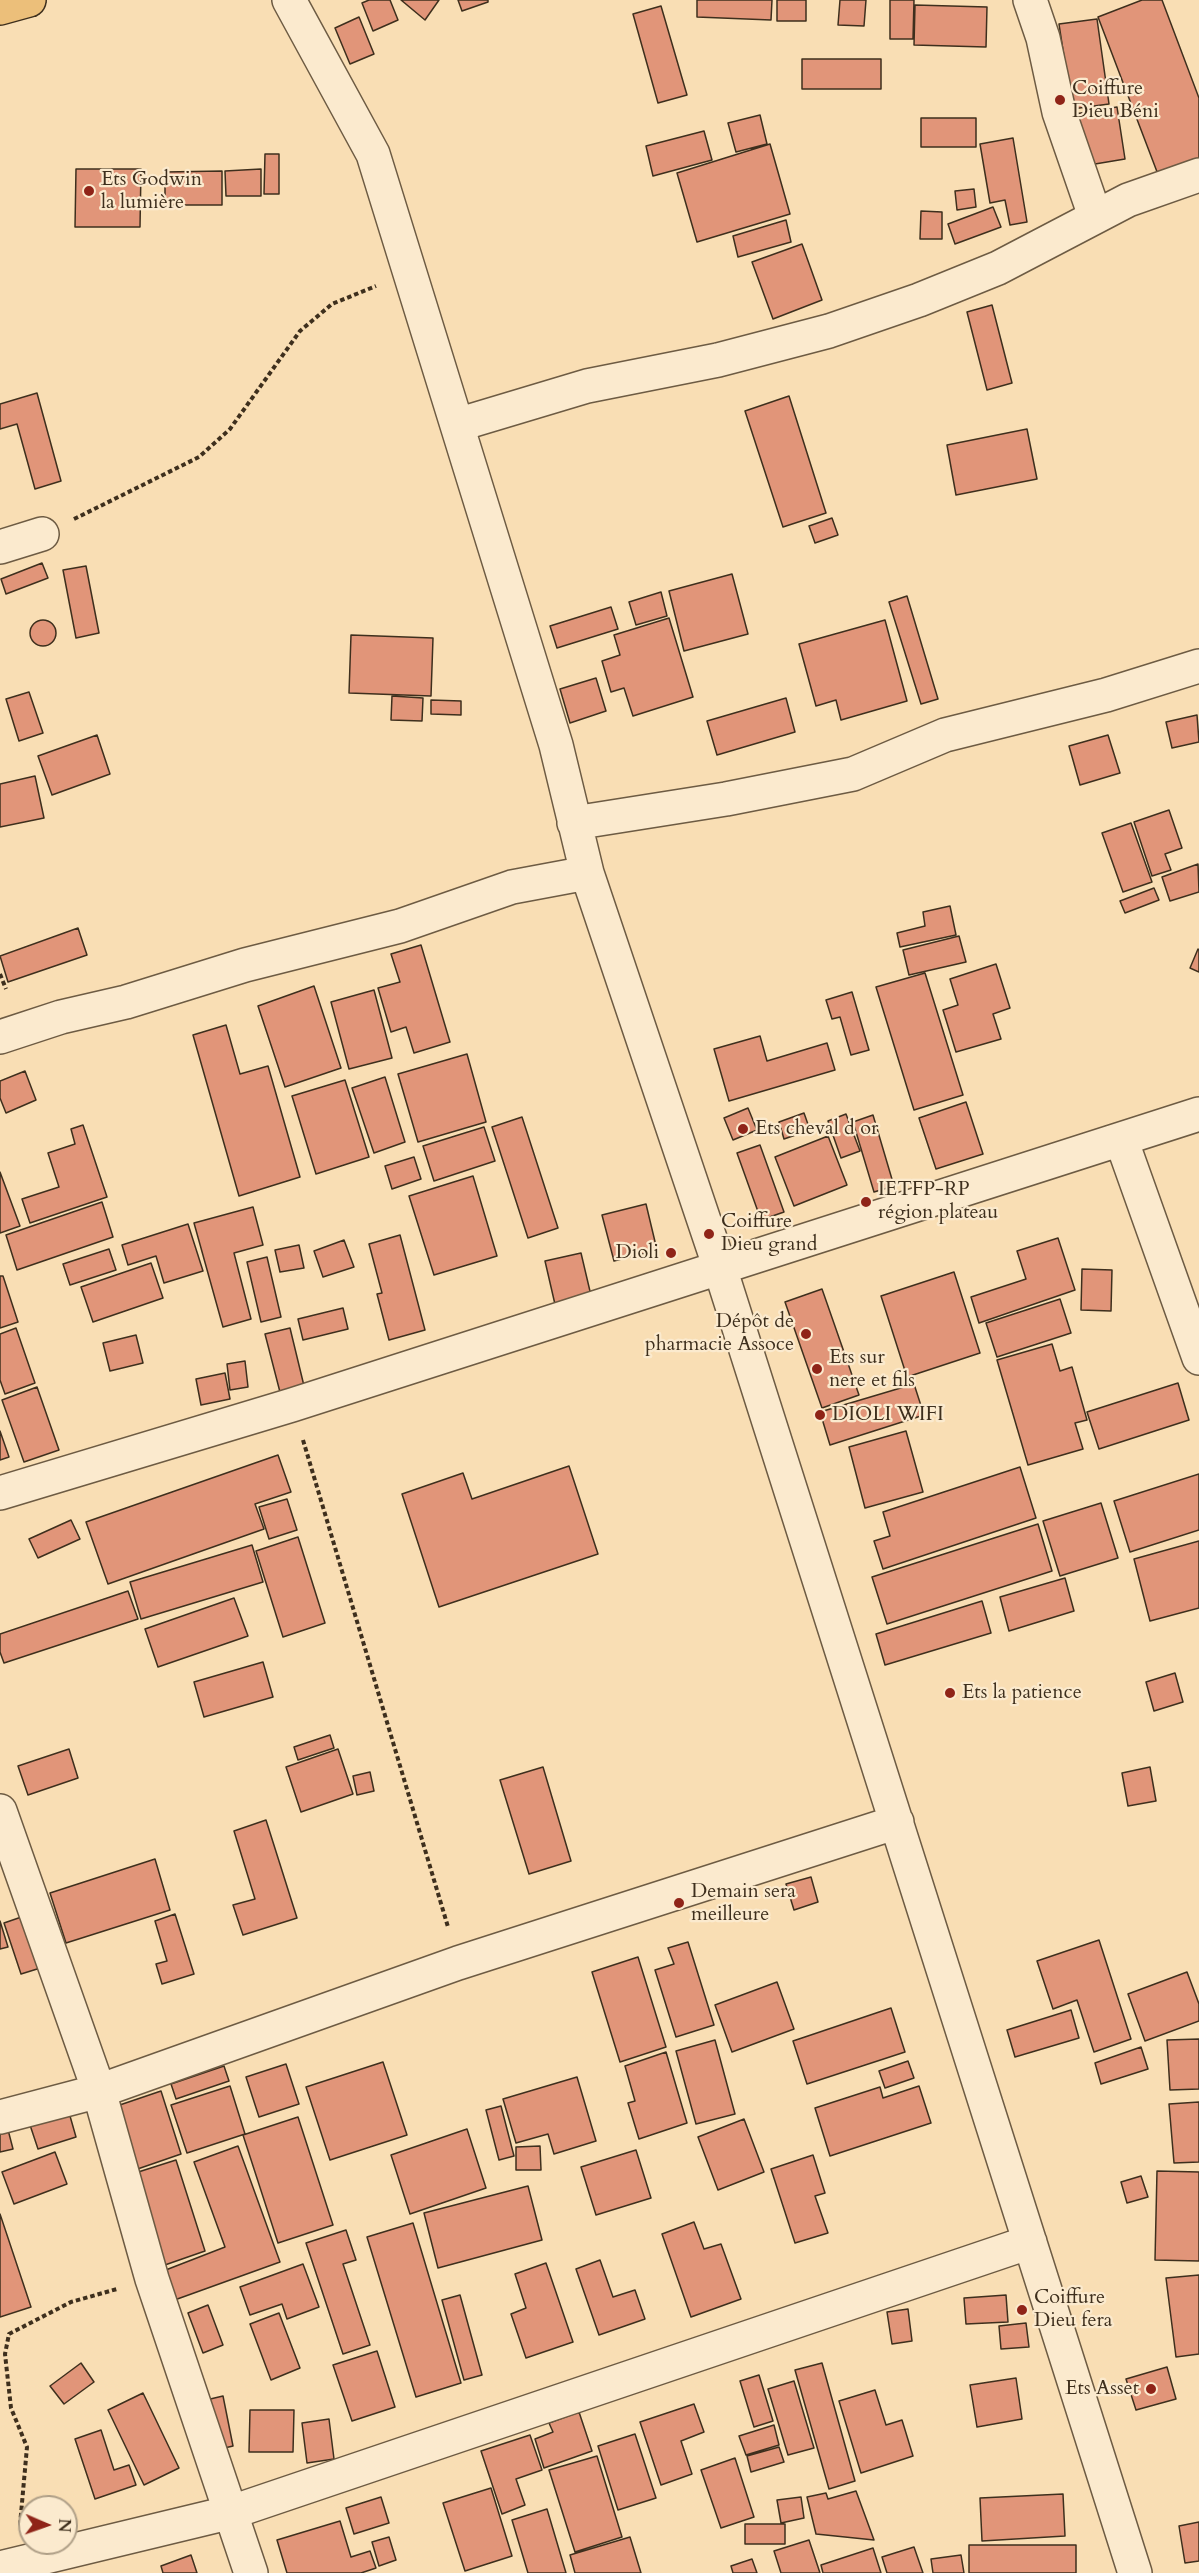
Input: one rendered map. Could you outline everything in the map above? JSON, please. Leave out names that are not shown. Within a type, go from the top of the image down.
[{"type":"highway","points":[[0,8],[29,0]]},
{"type":"street","points":[[289,0],[373,154],[556,745],[587,873],[720,1268],[1135,2573]]},
{"type":"street","points":[[1030,0],[1043,38],[1059,112],[1095,216]]},
{"type":"street","points":[[457,424],[587,386],[718,360],[829,331],[919,300],[998,268],[1128,200],[1199,175]]},
{"type":"street","points":[[0,547],[42,534]]},
{"type":"street","points":[[574,823],[726,799],[853,774],[945,735],[1106,695],[1199,666]]},
{"type":"street","points":[[0,1037],[61,1017],[126,1002],[245,965],[400,926],[512,887],[587,873]]},
{"type":"street","points":[[0,1493],[292,1405],[1199,1114]]},
{"type":"street","points":[[1121,1139],[1199,1358]]},
{"type":"street","points":[[0,1811],[99,2091],[152,2279],[251,2573]]},
{"type":"street","points":[[0,2117],[99,2091],[458,1963],[897,1822]]},
{"type":"street","points":[[1,2567],[232,2512],[1030,2242]]},
{"type":"path","points":[[42,534],[199,457],[230,429],[300,331],[332,304],[410,272]]},
{"type":"path","points":[[0,974],[6,989]]},
{"type":"path","points":[[292,1405],[458,1963]]},
{"type":"path","points":[[1,2567],[21,2523],[27,2447],[11,2408],[5,2354],[9,2334],[71,2302],[152,2279]]},
{"type":"building","points":[[369,0],[390,0],[398,20],[373,31],[362,3]]},
{"type":"building","points":[[401,0],[439,0],[425,20]]},
{"type":"building","points":[[458,0],[488,0],[488,2],[462,11]]},
{"type":"building","points":[[697,0],[772,0],[771,20],[697,17]]},
{"type":"building","points":[[777,0],[806,0],[806,21],[777,21]]},
{"type":"building","points":[[840,0],[866,0],[864,26],[838,25]]},
{"type":"building","points":[[890,0],[914,0],[913,39],[890,39]]},
{"type":"building","points":[[1142,0],[1162,0],[1199,98],[1199,162],[1159,177],[1098,17]]},
{"type":"building","points":[[915,5],[987,7],[986,47],[914,45]]},
{"type":"building","points":[[661,6],[687,95],[658,103],[633,14]]},
{"type":"building","points":[[359,17],[374,54],[350,64],[335,28]]},
{"type":"building","points":[[1097,19],[1109,104],[1072,109],[1059,24]]},
{"type":"building","points":[[802,59],[881,59],[881,89],[802,89]]},
{"type":"building","points":[[1117,107],[1125,159],[1083,166],[1075,114]]},
{"type":"building","points":[[760,115],[767,144],[736,152],[728,123]]},
{"type":"building","points":[[921,118],[976,118],[976,147],[921,147]]},
{"type":"building","points":[[704,131],[712,160],[653,176],[646,146]]},
{"type":"building","points":[[1013,138],[1027,222],[1010,225],[1005,200],[990,203],[980,144]]},
{"type":"building","points":[[770,144],[790,214],[697,242],[677,173]]},
{"type":"building","points":[[265,154],[279,154],[279,194],[264,194]]},
{"type":"building","points":[[76,169],[141,169],[140,227],[75,227]]},
{"type":"building","points":[[261,169],[261,196],[226,196],[225,171]]},
{"type":"building","points":[[222,171],[222,205],[165,205],[165,172]]},
{"type":"building","points":[[974,189],[976,207],[957,210],[955,191]]},
{"type":"building","points":[[993,207],[1001,227],[955,244],[948,224]]},
{"type":"building","points":[[921,211],[942,212],[942,239],[920,239]]},
{"type":"building","points":[[786,220],[791,242],[738,257],[733,236]]},
{"type":"building","points":[[802,244],[822,300],[773,319],[752,262]]},
{"type":"building","points":[[992,305],[1012,383],[987,390],[967,312]]},
{"type":"building","points":[[37,393],[61,481],[35,489],[17,424],[0,429],[0,404]]},
{"type":"building","points":[[789,396],[826,513],[783,527],[745,411]]},
{"type":"building","points":[[1027,429],[1037,479],[956,495],[947,445]]},
{"type":"building","points":[[832,518],[838,535],[815,543],[809,526]]},
{"type":"building","points":[[42,563],[48,578],[6,594],[1,579]]},
{"type":"building","points":[[86,566],[99,633],[76,638],[63,570]]},
{"type":"building","points":[[732,574],[748,634],[684,651],[669,591]]},
{"type":"building","points":[[661,592],[667,616],[636,625],[629,602]]},
{"type":"building","points":[[907,596],[938,699],[921,704],[889,602]]},
{"type":"building","points":[[611,607],[618,629],[557,648],[550,626]]},
{"type":"building","points":[[669,618],[693,697],[633,716],[624,688],[611,692],[602,661],[620,655],[614,635]]},
{"type":"building","points":[[43,620],[52,624],[56,633],[52,642],[43,646],[34,642],[30,633],[34,624]]},
{"type":"building","points":[[885,620],[907,701],[841,720],[836,700],[816,706],[799,644]]},
{"type":"building","points":[[351,635],[433,638],[431,696],[349,693]]},
{"type":"building","points":[[596,678],[606,711],[570,723],[560,689]]},
{"type":"building","points":[[29,692],[43,733],[19,741],[6,699]]},
{"type":"building","points":[[392,696],[423,698],[422,721],[391,720]]},
{"type":"building","points":[[786,698],[795,732],[717,755],[707,721]]},
{"type":"building","points":[[431,700],[461,701],[461,715],[431,714]]},
{"type":"building","points":[[1197,715],[1199,742],[1172,748],[1166,722]]},
{"type":"building","points":[[97,735],[110,774],[52,795],[38,756]]},
{"type":"building","points":[[1108,735],[1120,773],[1080,785],[1069,746]]},
{"type":"building","points":[[35,776],[44,818],[0,827],[0,784]]},
{"type":"building","points":[[1169,810],[1182,848],[1165,854],[1171,870],[1152,876],[1134,822]]},
{"type":"building","points":[[1131,823],[1152,882],[1123,892],[1102,833]]},
{"type":"building","points":[[1198,864],[1199,892],[1170,901],[1162,877]]},
{"type":"building","points":[[1154,888],[1159,900],[1125,913],[1120,901]]},
{"type":"building","points":[[950,906],[956,935],[900,947],[897,933],[925,926],[923,912]]},
{"type":"building","points":[[78,928],[87,955],[8,982],[0,956]]},
{"type":"building","points":[[959,936],[966,962],[909,975],[903,950]]},
{"type":"building","points":[[421,945],[450,1042],[414,1053],[406,1027],[391,1032],[378,988],[400,982],[391,954]]},
{"type":"building","points":[[1199,950],[1199,972],[1190,968]]},
{"type":"building","points":[[996,964],[1010,1008],[993,1014],[1001,1039],[956,1052],[943,1010],[958,1005],[950,979]]},
{"type":"building","points":[[925,973],[963,1095],[914,1110],[876,987]]},
{"type":"building","points":[[314,986],[341,1068],[285,1087],[258,1006]]},
{"type":"building","points":[[374,990],[392,1058],[349,1069],[331,1002]]},
{"type":"building","points":[[852,992],[869,1050],[851,1055],[840,1017],[832,1019],[826,1000]]},
{"type":"building","points":[[226,1025],[240,1074],[268,1066],[300,1177],[239,1196],[193,1035]]},
{"type":"building","points":[[760,1036],[767,1061],[827,1043],[835,1070],[729,1101],[714,1049]]},
{"type":"building","points":[[467,1054],[486,1122],[418,1142],[398,1074]]},
{"type":"building","points":[[25,1071],[36,1100],[6,1113],[0,1098],[0,1081]]},
{"type":"building","points":[[385,1077],[405,1142],[374,1153],[352,1088]]},
{"type":"building","points":[[345,1080],[369,1157],[316,1174],[292,1096]]},
{"type":"building","points":[[966,1102],[983,1154],[936,1169],[919,1118]]},
{"type":"building","points":[[748,1108],[757,1130],[733,1140],[724,1118]]},
{"type":"building","points":[[804,1113],[810,1130],[784,1139],[779,1122]]},
{"type":"building","points":[[846,1114],[860,1151],[841,1158],[828,1121]]},
{"type":"building","points":[[873,1115],[894,1186],[874,1192],[853,1122]]},
{"type":"building","points":[[522,1117],[558,1228],[528,1238],[492,1127]]},
{"type":"building","points":[[83,1125],[107,1197],[30,1223],[22,1199],[59,1187],[48,1153],[75,1144],[71,1129]]},
{"type":"building","points":[[484,1127],[495,1161],[434,1181],[423,1146]]},
{"type":"building","points":[[828,1136],[847,1185],[794,1206],[775,1157]]},
{"type":"building","points":[[760,1145],[784,1212],[761,1220],[737,1153]]},
{"type":"building","points":[[414,1157],[421,1179],[392,1189],[385,1166]]},
{"type":"building","points":[[0,1172],[20,1226],[0,1233]]},
{"type":"building","points":[[473,1176],[497,1256],[434,1275],[409,1196]]},
{"type":"building","points":[[102,1202],[113,1237],[17,1270],[6,1235]]},
{"type":"building","points":[[646,1204],[657,1250],[614,1261],[602,1215]]},
{"type":"building","points":[[253,1207],[263,1245],[234,1253],[251,1319],[223,1327],[194,1223]]},
{"type":"building","points":[[188,1224],[203,1271],[164,1283],[156,1256],[128,1265],[122,1245]]},
{"type":"building","points":[[400,1235],[425,1330],[389,1340],[377,1294],[382,1293],[369,1244]]},
{"type":"building","points":[[1058,1238],[1075,1290],[979,1323],[971,1297],[1026,1279],[1017,1251]]},
{"type":"building","points":[[344,1240],[354,1267],[323,1277],[314,1251]]},
{"type":"building","points":[[299,1245],[304,1268],[280,1272],[275,1250]]},
{"type":"building","points":[[109,1249],[116,1270],[70,1285],[63,1264]]},
{"type":"building","points":[[581,1253],[593,1304],[557,1313],[545,1261]]},
{"type":"building","points":[[267,1257],[281,1317],[261,1322],[247,1262]]},
{"type":"building","points":[[151,1263],[163,1298],[93,1322],[81,1287]]},
{"type":"building","points":[[1082,1269],[1112,1270],[1111,1311],[1081,1310]]},
{"type":"building","points":[[954,1272],[980,1353],[907,1377],[881,1296]]},
{"type":"building","points":[[0,1276],[3,1276],[18,1322],[0,1328]]},
{"type":"building","points":[[822,1289],[859,1395],[822,1408],[785,1302]]},
{"type":"building","points":[[1060,1299],[1071,1333],[997,1357],[986,1323]]},
{"type":"building","points":[[343,1308],[348,1329],[303,1340],[298,1319]]},
{"type":"building","points":[[16,1328],[35,1383],[5,1394],[0,1380],[0,1334]]},
{"type":"building","points":[[290,1328],[305,1390],[281,1396],[265,1334]]},
{"type":"building","points":[[136,1335],[143,1363],[110,1371],[103,1343]]},
{"type":"building","points":[[1052,1344],[1060,1371],[1072,1367],[1087,1420],[1075,1423],[1083,1449],[1028,1465],[997,1360]]},
{"type":"building","points":[[245,1361],[248,1387],[230,1390],[227,1364]]},
{"type":"building","points":[[225,1373],[230,1399],[201,1405],[196,1379]]},
{"type":"building","points":[[1178,1383],[1189,1420],[1099,1449],[1087,1412]]},
{"type":"building","points":[[914,1384],[924,1415],[830,1445],[820,1412]]},
{"type":"building","points":[[37,1387],[59,1450],[24,1462],[2,1400]]},
{"type":"building","points":[[0,1431],[9,1457],[0,1460]]},
{"type":"building","points":[[906,1431],[923,1492],[865,1508],[849,1447]]},
{"type":"building","points":[[278,1455],[291,1492],[255,1504],[264,1529],[108,1584],[86,1522]]},
{"type":"building","points":[[569,1466],[598,1554],[439,1607],[402,1494],[463,1473],[472,1499]]},
{"type":"building","points":[[1020,1467],[1036,1518],[883,1569],[874,1541],[890,1536],[883,1512]]},
{"type":"building","points":[[1199,1474],[1199,1530],[1130,1552],[1114,1501]]},
{"type":"building","points":[[287,1499],[297,1530],[269,1539],[259,1507]]},
{"type":"building","points":[[1101,1503],[1118,1558],[1060,1576],[1043,1521]]},
{"type":"building","points":[[71,1520],[80,1539],[38,1558],[29,1539]]},
{"type":"building","points":[[1038,1524],[1052,1571],[887,1624],[872,1577]]},
{"type":"building","points":[[298,1537],[325,1623],[283,1637],[256,1551]]},
{"type":"building","points":[[1199,1541],[1199,1608],[1150,1621],[1134,1559]]},
{"type":"building","points":[[252,1545],[263,1582],[141,1619],[130,1582]]},
{"type":"building","points":[[1065,1578],[1074,1611],[1009,1631],[1000,1597]]},
{"type":"building","points":[[128,1591],[138,1619],[4,1663],[0,1652],[0,1634]]},
{"type":"building","points":[[234,1598],[248,1636],[158,1667],[145,1629]]},
{"type":"building","points":[[982,1601],[991,1633],[885,1665],[876,1634]]},
{"type":"building","points":[[263,1662],[273,1697],[204,1717],[194,1682]]},
{"type":"building","points":[[1175,1673],[1183,1702],[1154,1711],[1146,1682]]},
{"type":"building","points":[[330,1735],[334,1748],[298,1760],[294,1747]]},
{"type":"building","points":[[69,1749],[78,1778],[28,1795],[18,1766]]},
{"type":"building","points":[[338,1749],[353,1794],[301,1812],[286,1767]]},
{"type":"building","points":[[543,1767],[571,1861],[529,1874],[500,1780]]},
{"type":"building","points":[[1150,1767],[1156,1801],[1128,1806],[1122,1773]]},
{"type":"building","points":[[370,1772],[374,1791],[357,1795],[353,1776]]},
{"type":"building","points":[[266,1820],[297,1918],[243,1935],[233,1905],[255,1899],[234,1831]]},
{"type":"building","points":[[155,1859],[170,1910],[66,1943],[50,1893]]},
{"type":"building","points":[[811,1877],[818,1902],[794,1910],[786,1884]]},
{"type":"building","points":[[33,1913],[50,1965],[21,1974],[4,1923]]},
{"type":"building","points":[[175,1914],[194,1974],[162,1984],[156,1964],[167,1961],[155,1921]]},
{"type":"building","points":[[0,1921],[8,1947],[0,1949]]},
{"type":"building","points":[[1099,1940],[1131,2039],[1094,2052],[1077,2000],[1053,2009],[1037,1961]]},
{"type":"building","points":[[688,1942],[714,2025],[676,2037],[655,1970],[674,1964],[668,1948]]},
{"type":"building","points":[[638,1957],[666,2047],[620,2062],[592,1972]]},
{"type":"building","points":[[1187,1972],[1199,2004],[1199,2021],[1145,2041],[1128,1994]]},
{"type":"building","points":[[777,1982],[794,2029],[732,2052],[715,2005]]},
{"type":"building","points":[[891,2008],[905,2052],[807,2084],[793,2041]]},
{"type":"building","points":[[1071,2010],[1079,2038],[1015,2057],[1007,2030]]},
{"type":"building","points":[[1199,2039],[1199,2089],[1170,2090],[1167,2040]]},
{"type":"building","points":[[715,2040],[735,2114],[696,2124],[676,2051]]},
{"type":"building","points":[[1141,2047],[1148,2069],[1101,2084],[1095,2063]]},
{"type":"building","points":[[666,2052],[687,2123],[639,2139],[628,2103],[635,2101],[625,2066]]},
{"type":"building","points":[[908,2061],[914,2078],[885,2088],[879,2071]]},
{"type":"building","points":[[383,2062],[407,2135],[330,2160],[306,2087]]},
{"type":"building","points":[[286,2064],[299,2104],[259,2117],[246,2077]]},
{"type":"building","points":[[224,2066],[229,2081],[176,2099],[171,2084]]},
{"type":"building","points":[[577,2077],[596,2141],[554,2154],[548,2134],[516,2143],[503,2099]]},
{"type":"building","points":[[230,2086],[245,2134],[187,2153],[171,2105]]},
{"type":"building","points":[[919,2086],[931,2123],[830,2156],[815,2108],[880,2087],[883,2098]]},
{"type":"building","points":[[161,2091],[181,2154],[126,2173],[105,2110]]},
{"type":"building","points":[[1199,2102],[1199,2162],[1174,2163],[1169,2104]]},
{"type":"building","points":[[501,2106],[514,2156],[499,2160],[486,2110]]},
{"type":"building","points":[[68,2109],[76,2137],[38,2149],[29,2122]]},
{"type":"building","points":[[298,2117],[333,2225],[278,2243],[243,2135]]},
{"type":"building","points":[[744,2119],[764,2172],[718,2190],[698,2137]]},
{"type":"building","points":[[6,2122],[13,2149],[0,2152],[0,2124]]},
{"type":"building","points":[[467,2129],[486,2188],[410,2214],[391,2155]]},
{"type":"building","points":[[238,2146],[280,2262],[169,2302],[158,2273],[225,2247],[194,2162]]},
{"type":"building","points":[[540,2146],[541,2170],[516,2170],[516,2147]]},
{"type":"building","points":[[636,2150],[651,2198],[596,2215],[581,2167]]},
{"type":"building","points":[[55,2152],[67,2184],[14,2204],[2,2172]]},
{"type":"building","points":[[813,2155],[825,2193],[815,2196],[828,2233],[795,2243],[771,2169]]},
{"type":"building","points":[[176,2160],[205,2251],[162,2266],[132,2174]]},
{"type":"building","points":[[1157,2171],[1199,2172],[1199,2261],[1155,2260]]},
{"type":"building","points":[[1141,2176],[1148,2197],[1127,2203],[1121,2182]]},
{"type":"building","points":[[528,2186],[542,2240],[438,2268],[424,2213]]},
{"type":"building","points":[[0,2214],[31,2307],[0,2317]]},
{"type":"building","points":[[694,2222],[704,2249],[721,2244],[741,2299],[691,2317],[662,2234]]},
{"type":"building","points":[[413,2223],[461,2383],[416,2397],[367,2237]]},
{"type":"building","points":[[346,2230],[356,2260],[343,2264],[370,2345],[343,2354],[306,2243]]},
{"type":"building","points":[[600,2260],[613,2297],[635,2290],[645,2319],[599,2335],[576,2269]]},
{"type":"building","points":[[546,2263],[573,2342],[526,2358],[511,2314],[526,2308],[515,2274]]},
{"type":"building","points":[[303,2264],[319,2307],[287,2319],[282,2304],[250,2315],[240,2287]]},
{"type":"building","points":[[1199,2275],[1199,2354],[1176,2357],[1166,2278]]},
{"type":"building","points":[[460,2295],[482,2375],[464,2380],[442,2300]]},
{"type":"building","points":[[1006,2295],[1008,2322],[966,2324],[964,2298]]},
{"type":"building","points":[[208,2305],[223,2345],[203,2353],[188,2313]]},
{"type":"building","points":[[908,2309],[912,2341],[892,2344],[887,2312]]},
{"type":"building","points":[[279,2313],[300,2368],[271,2380],[250,2324]]},
{"type":"building","points":[[1026,2323],[1029,2347],[1001,2349],[999,2326]]},
{"type":"building","points":[[377,2351],[395,2407],[352,2421],[333,2365]]},
{"type":"building","points":[[81,2363],[94,2382],[64,2404],[50,2386]]},
{"type":"building","points":[[822,2363],[855,2481],[829,2489],[795,2370]]},
{"type":"building","points":[[1167,2367],[1176,2399],[1136,2410],[1126,2379]]},
{"type":"building","points":[[759,2375],[773,2421],[754,2427],[740,2381]]},
{"type":"building","points":[[1016,2378],[1022,2419],[977,2427],[970,2385]]},
{"type":"building","points":[[794,2381],[814,2448],[788,2455],[768,2389]]},
{"type":"building","points":[[875,2390],[886,2425],[902,2420],[913,2456],[861,2473],[839,2401]]},
{"type":"building","points":[[143,2393],[179,2468],[144,2485],[108,2410]]},
{"type":"building","points":[[223,2396],[233,2446],[216,2450],[206,2400]]},
{"type":"building","points":[[694,2404],[704,2432],[681,2441],[692,2474],[661,2485],[640,2422]]},
{"type":"building","points":[[250,2410],[294,2410],[293,2452],[249,2452]]},
{"type":"building","points":[[579,2412],[592,2451],[544,2468],[535,2439],[553,2432],[549,2423]]},
{"type":"building","points":[[329,2419],[334,2459],[307,2463],[302,2423]]},
{"type":"building","points":[[774,2425],[779,2445],[746,2455],[739,2436]]},
{"type":"building","points":[[101,2430],[114,2470],[129,2465],[136,2485],[95,2499],[75,2439]]},
{"type":"building","points":[[635,2434],[656,2498],[618,2510],[598,2446]]},
{"type":"building","points":[[530,2435],[542,2470],[516,2479],[525,2505],[502,2514],[481,2451]]},
{"type":"building","points":[[779,2447],[784,2462],[751,2472],[747,2456]]},
{"type":"building","points":[[597,2456],[622,2537],[575,2552],[549,2470]]},
{"type":"building","points":[[735,2458],[754,2517],[721,2528],[701,2470]]},
{"type":"building","points":[[491,2488],[512,2556],[465,2571],[443,2503]]},
{"type":"building","points":[[856,2491],[874,2540],[816,2534],[807,2497],[826,2493],[828,2499]]},
{"type":"building","points":[[1063,2494],[1065,2536],[982,2541],[980,2498]]},
{"type":"building","points":[[381,2497],[389,2523],[354,2534],[346,2508]]},
{"type":"building","points":[[801,2497],[804,2518],[781,2523],[777,2500]]},
{"type":"building","points":[[547,2509],[566,2573],[528,2573],[512,2520]]},
{"type":"building","points":[[340,2521],[351,2557],[370,2551],[376,2568],[361,2573],[287,2573],[277,2540]]},
{"type":"building","points":[[1199,2522],[1199,2561],[1185,2563],[1179,2526]]},
{"type":"building","points":[[745,2524],[785,2524],[785,2544],[745,2544]]},
{"type":"building","points":[[389,2537],[396,2560],[379,2566],[372,2542]]},
{"type":"building","points":[[630,2537],[641,2573],[575,2573],[570,2555]]},
{"type":"building","points":[[809,2540],[820,2573],[781,2573],[774,2551]]},
{"type":"building","points":[[969,2545],[1076,2545],[1076,2573],[969,2573]]},
{"type":"building","points":[[914,2547],[923,2573],[887,2573],[882,2557]]},
{"type":"building","points":[[873,2548],[881,2573],[823,2573],[821,2565]]},
{"type":"building","points":[[191,2555],[197,2573],[163,2573],[161,2566]]},
{"type":"building","points":[[961,2555],[964,2573],[933,2573],[931,2559]]},
{"type":"building","points":[[752,2559],[757,2573],[733,2573],[731,2566]]},
{"type":"place","name":"Coiffure Dieu Béni","points":[[1060,100]]},
{"type":"place","name":"Ets Godwin la lumière","points":[[89,191]]},
{"type":"place","name":"Ets cheval d or","points":[[743,1129]]},
{"type":"place","name":"IETFP-RP région plateau","points":[[866,1202]]},
{"type":"place","name":"Coiffure Dieu grand","points":[[709,1234]]},
{"type":"place","name":"Dioli","points":[[671,1253]]},
{"type":"place","name":"Dépôt de pharmacie Assoce","points":[[806,1334]]},
{"type":"place","name":"Ets sur nere et fils","points":[[817,1369]]},
{"type":"place","name":"DIOLI WIFI","points":[[820,1415]]},
{"type":"place","name":"Ets la patience","points":[[950,1693]]},
{"type":"place","name":"Demain sera meilleure","points":[[679,1903]]},
{"type":"place","name":"Coiffure Dieu fera","points":[[1022,2310]]},
{"type":"place","name":"Ets Asset","points":[[1151,2389]]}]
